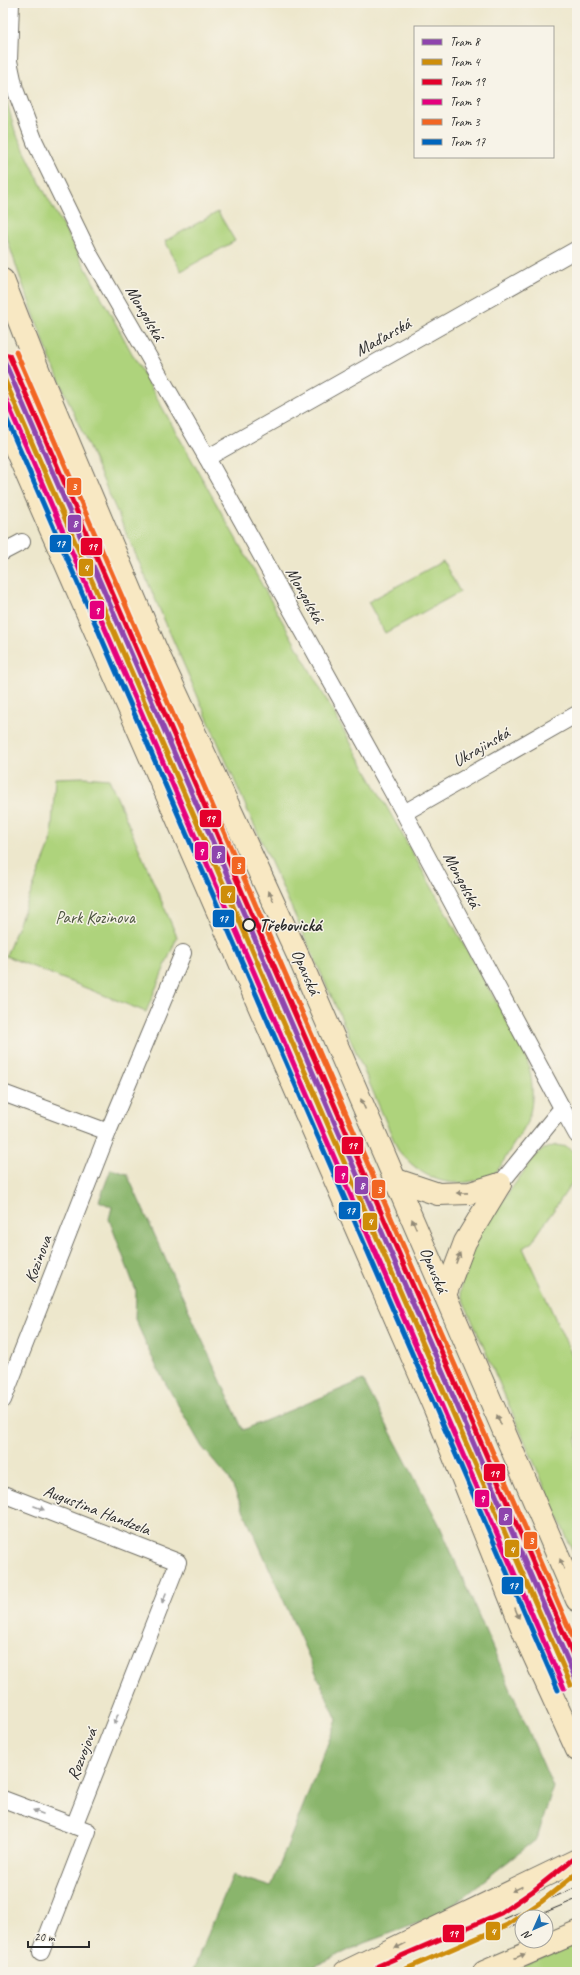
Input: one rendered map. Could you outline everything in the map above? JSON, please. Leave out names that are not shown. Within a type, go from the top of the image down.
[{"type":"main road","name":"Opavská","points":[[3,280],[41,377],[155,647],[300,960],[577,1600]]},
{"type":"main road","points":[[3,420],[435,1409],[529,1645],[577,1750]]},
{"type":"main road","points":[[396,1180],[438,1194],[470,1193],[500,1184]]},
{"type":"main road","points":[[445,1295],[464,1242],[500,1184]]},
{"type":"main road","points":[[345,1972],[577,1860]]},
{"type":"main road","points":[[484,1972],[577,1932]]},
{"type":"street","name":"Mongolská","points":[[10,3],[10,61],[15,89],[35,142],[90,255],[207,458],[404,813],[577,1135]]},
{"type":"street","name":"Maďarská","points":[[207,458],[577,250]]},
{"type":"street","points":[[3,552],[22,542]]},
{"type":"street","name":"Ukrajinská","points":[[404,813],[577,714]]},
{"type":"street","name":"Kozinova","points":[[3,1400],[108,1132],[183,953]]},
{"type":"street","points":[[3,1093],[108,1132]]},
{"type":"street","points":[[500,1184],[562,1108]]},
{"type":"street","name":"Augustina Handzela","points":[[3,1494],[178,1562]]},
{"type":"street","name":"Rozvojová","points":[[74,1826],[178,1562]]},
{"type":"street","points":[[3,1798],[88,1831],[41,1952]]},
{"type":"green space","points":[[3,88],[15,131],[44,191],[135,359],[525,1053],[530,1070],[532,1087],[530,1113],[527,1122],[500,1167],[492,1175],[466,1182],[454,1183],[444,1181],[434,1178],[415,1167],[398,1150],[51,361],[3,227]]},
{"type":"green space","points":[[218,212],[235,241],[181,271],[165,241]]},
{"type":"green space","points":[[443,561],[460,592],[385,633],[368,602]]},
{"type":"green space","name":"Park Kozinova","points":[[84,777],[109,779],[177,937],[146,1012],[6,956],[51,842],[55,778]]},
{"type":"green space","points":[[556,1145],[567,1147],[577,1153],[577,1183],[574,1180],[532,1242],[523,1248],[577,1366],[577,1561],[460,1293],[464,1265],[475,1239],[535,1156],[544,1149]]},
{"type":"green space","points":[[111,1169],[127,1174],[243,1430],[363,1380],[439,1524],[553,1787],[537,1839],[438,1916],[364,1943],[302,1972],[192,1972],[233,1875],[271,1887],[337,1720],[229,1478],[202,1447],[157,1368],[135,1319],[136,1291],[109,1219],[112,1207],[99,1201]]},
{"type":"green space","points":[[577,1942],[577,1972],[508,1972]]},
{"type":"tram line","name":"3","points":[[16,352],[577,1647]]},
{"type":"tram line","name":"19","points":[[9,355],[577,1664]]},
{"type":"tram line","name":"8","points":[[3,358],[577,1682]]},
{"type":"tram line","name":"4","points":[[3,376],[571,1685]]},
{"type":"tram line","name":"9","points":[[3,393],[564,1688]]},
{"type":"tram line","name":"17","points":[[3,411],[558,1690]]},
{"type":"tram line","name":"19","points":[[378,1966],[501,1913],[533,1891],[573,1859]]},
{"type":"tram line","name":"4","points":[[399,1972],[507,1925],[541,1902],[577,1873]]},
{"type":"tram line","points":[[504,1919],[577,1887]]},
{"type":"tram line","points":[[553,1909],[577,1899]]},
{"type":"tram line","points":[[499,1932],[514,1925]]},
{"type":"place","name":"Třebovická","points":[[249,925]]}]
